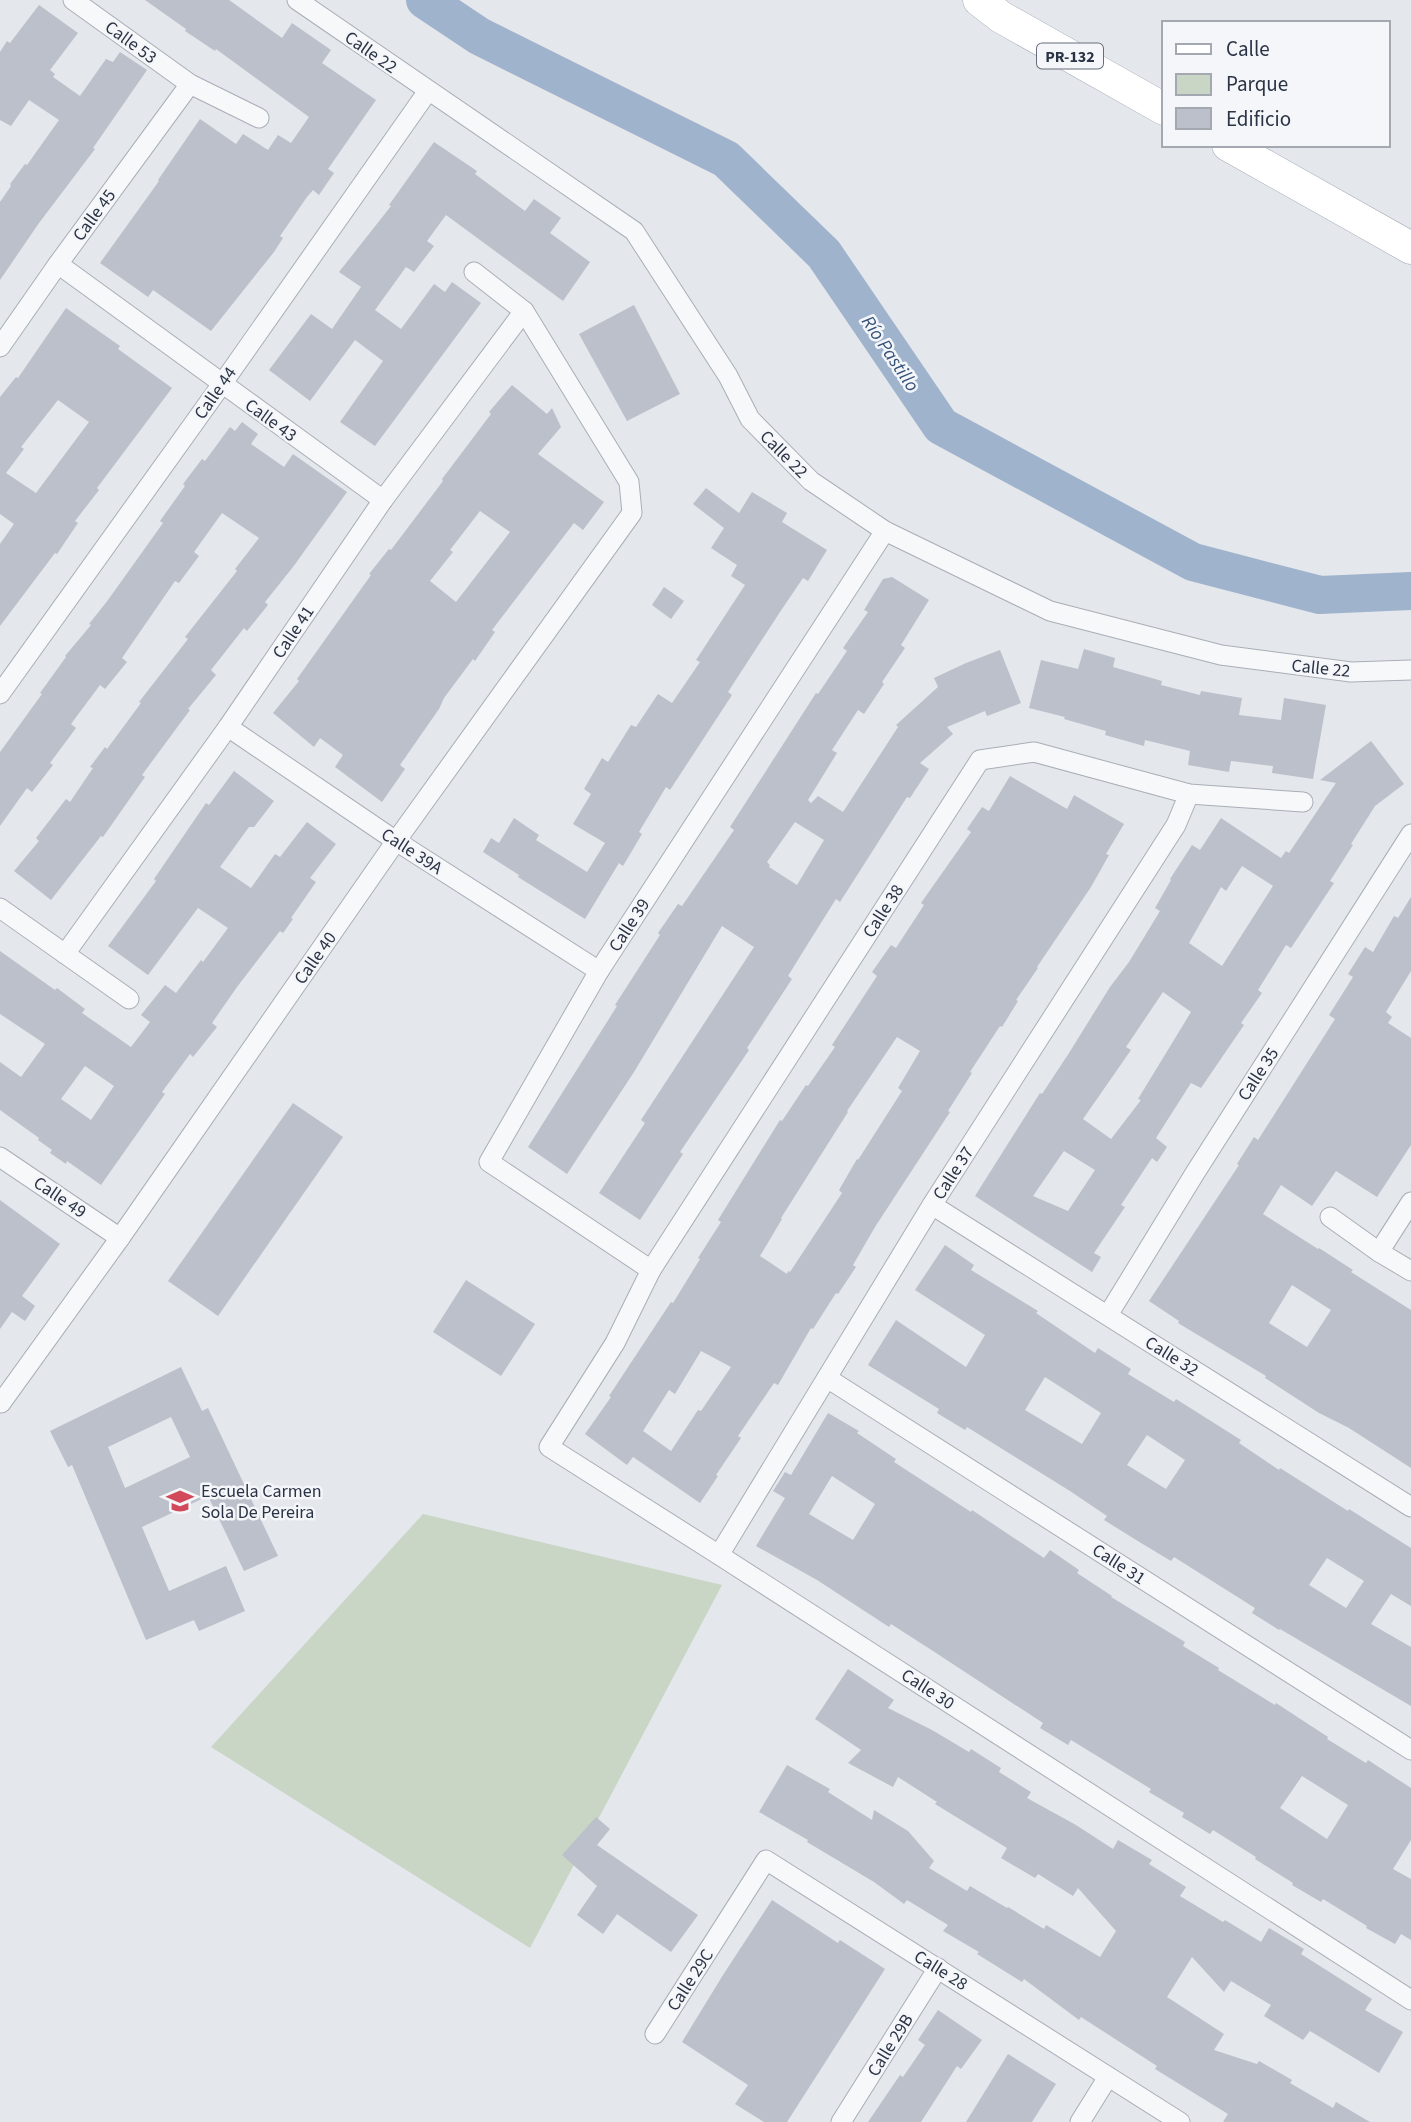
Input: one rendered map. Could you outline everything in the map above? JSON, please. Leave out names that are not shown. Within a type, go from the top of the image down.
[{"type":"main road","name":"PR-132","points":[[979,0],[1001,17],[1162,108]]},
{"type":"main road","points":[[1232,147],[1411,248]]},
{"type":"street","name":"Calle 53","points":[[73,0],[190,84],[259,118]]},
{"type":"street","name":"Calle 22","points":[[297,0],[634,231],[728,376],[750,419],[811,481],[885,531],[1050,611],[1220,656],[1351,672],[1411,670]]},
{"type":"street","name":"Calle 45","points":[[0,347],[190,84]]},
{"type":"street","name":"Calle 44","points":[[0,694],[428,91]]},
{"type":"street","name":"Calle 43","points":[[58,264],[383,500]]},
{"type":"street","points":[[474,272],[524,312]]},
{"type":"street","name":"Calle 41","points":[[65,954],[228,727],[383,500],[524,312]]},
{"type":"street","name":"Calle 40","points":[[0,1402],[2,1403],[120,1238],[396,841],[632,513],[629,482],[524,312]]},
{"type":"street","name":"Calle 39","points":[[651,1270],[489,1162],[599,971],[885,531]]},
{"type":"street","name":"Calle 39A","points":[[228,727],[396,841],[599,971]]},
{"type":"street","name":"Calle 38","points":[[615,1343],[651,1270],[980,760],[1034,752],[1189,794],[1303,802]]},
{"type":"street","name":"Calle 37","points":[[719,1555],[932,1205],[1176,825],[1189,794]]},
{"type":"street","name":"Calle 35","points":[[1108,1315],[1411,834]]},
{"type":"street","points":[[0,908],[129,999]]},
{"type":"street","name":"Calle 49","points":[[0,1157],[120,1238]]},
{"type":"street","points":[[1380,1252],[1411,1202]]},
{"type":"street","name":"Calle 32","points":[[932,1205],[1411,1507]]},
{"type":"street","points":[[1330,1217],[1411,1271]]},
{"type":"street","name":"Calle 30","points":[[615,1343],[549,1447],[1411,2000]]},
{"type":"street","name":"Calle 31","points":[[827,1377],[1411,1750]]},
{"type":"street","name":"Calle 28","points":[[726,1925],[766,1860],[1180,2122]]},
{"type":"street","name":"Calle 29C","points":[[655,2035],[726,1925]]},
{"type":"street","name":"Calle 29B","points":[[841,2122],[938,1968]]},
{"type":"street","points":[[1080,2122],[1108,2077]]},
{"type":"green space","points":[[423,1514],[722,1585],[530,1948],[211,1747]]},
{"type":"building","points":[[145,0],[229,0],[282,38],[292,23],[331,50],[322,63],[376,100],[328,169],[334,173],[319,195],[313,190],[307,197],[280,236],[283,238],[274,252],[211,331],[153,290],[148,297],[100,263],[200,119],[236,144],[243,134],[268,150],[278,135],[291,143],[309,117]]},
{"type":"building","points":[[39,5],[78,33],[50,70],[55,74],[53,77],[80,96],[106,59],[113,62],[120,52],[147,70],[93,148],[95,149],[0,280],[0,202],[10,184],[59,120],[29,100],[11,126],[0,120],[0,52]]},
{"type":"building","points":[[434,142],[477,171],[475,174],[525,211],[534,199],[561,218],[550,233],[590,262],[563,301],[446,215],[427,241],[434,246],[414,272],[406,267],[375,310],[401,329],[434,284],[445,292],[452,282],[481,303],[375,446],[340,422],[383,361],[355,340],[310,401],[269,370],[311,314],[332,329],[361,287],[339,272],[391,206],[389,205]]},
{"type":"building","points":[[634,305],[680,394],[627,421],[579,334]]},
{"type":"building","points":[[66,308],[120,346],[118,349],[172,388],[97,488],[99,490],[75,521],[78,523],[57,554],[55,553],[0,626],[0,544],[14,524],[0,514],[0,397],[16,377],[18,378]],"holes":[[[58,400],[89,422],[36,493],[6,473],[24,449],[21,447]]]},
{"type":"building","points":[[512,385],[547,414],[552,408],[561,427],[538,454],[604,502],[583,530],[574,523],[492,630],[495,632],[444,698],[400,765],[405,769],[382,802],[335,767],[343,755],[320,738],[314,747],[273,713],[299,681],[297,679],[371,575],[369,574],[389,549],[391,550],[443,481],[491,414],[489,412]],"holes":[[[480,511],[510,532],[456,602],[430,581]]]},
{"type":"building","points":[[242,422],[258,434],[251,444],[284,467],[293,454],[347,492],[265,602],[268,605],[247,631],[244,628],[211,670],[216,675],[188,709],[190,710],[142,775],[145,777],[103,837],[101,836],[51,900],[14,871],[39,841],[36,838],[66,799],[70,802],[93,768],[90,767],[141,703],[139,702],[188,639],[185,637],[237,571],[235,569],[259,538],[222,513],[194,552],[199,556],[179,583],[175,581],[122,658],[127,662],[105,689],[100,685],[71,724],[76,728],[50,763],[53,765],[32,792],[27,788],[0,826],[0,752],[42,694],[40,693],[65,656],[91,625],[89,624],[163,523],[160,521],[185,486],[183,484],[202,459],[205,461],[230,427],[235,431]]},
{"type":"building","points":[[706,488],[739,513],[752,492],[787,513],[782,522],[827,550],[808,581],[803,578],[780,612],[728,692],[732,695],[670,790],[666,787],[639,832],[642,834],[623,866],[619,863],[585,919],[483,852],[491,838],[499,843],[514,818],[539,835],[536,840],[587,872],[605,843],[573,824],[591,794],[584,789],[602,758],[608,762],[631,725],[636,727],[658,694],[672,703],[700,662],[696,660],[745,585],[731,576],[737,565],[711,548],[724,528],[693,504]]},
{"type":"building","points":[[892,577],[929,600],[901,645],[905,648],[882,682],[884,684],[864,714],[858,710],[832,750],[837,753],[808,800],[811,803],[818,796],[843,812],[898,727],[896,725],[938,687],[934,678],[1000,650],[1021,703],[987,716],[985,711],[947,727],[953,734],[920,763],[929,769],[910,798],[907,797],[840,902],[836,899],[788,976],[792,979],[747,1048],[749,1050],[680,1152],[683,1154],[640,1220],[599,1193],[645,1123],[641,1120],[754,947],[722,926],[634,1072],[567,1174],[528,1147],[617,1006],[615,1005],[660,935],[658,933],[678,904],[682,906],[734,830],[730,827],[816,693],[818,694],[847,651],[843,648],[868,612],[864,610],[883,579]],"holes":[[[795,822],[824,840],[797,885],[769,867],[767,862]]]},
{"type":"building","points":[[664,587],[684,601],[671,619],[652,605]]},
{"type":"building","points":[[1084,649],[1115,658],[1113,667],[1162,681],[1161,685],[1200,695],[1201,691],[1242,698],[1239,715],[1281,720],[1284,698],[1326,705],[1313,779],[1272,773],[1273,766],[1231,761],[1229,772],[1188,765],[1190,751],[1145,740],[1144,746],[1105,735],[1106,731],[1064,719],[1065,717],[1029,708],[1041,660],[1078,669]]},
{"type":"building","points":[[1371,741],[1404,784],[1375,806],[1330,881],[1334,883],[1291,948],[1286,945],[1258,990],[1262,993],[1241,1023],[1244,1025],[1201,1088],[1191,1083],[1156,1138],[1167,1147],[1157,1162],[1152,1158],[1121,1205],[1125,1207],[1094,1253],[1101,1257],[1092,1272],[975,1196],[1040,1093],[1042,1094],[1110,987],[1129,962],[1160,911],[1155,908],[1170,879],[1192,845],[1200,850],[1221,818],[1281,858],[1286,851],[1289,853],[1336,783],[1320,780]],"holes":[[[1242,866],[1273,886],[1222,966],[1189,943],[1221,887],[1226,891]],[[1163,992],[1191,1012],[1138,1099],[1141,1100],[1111,1139],[1083,1119],[1131,1050],[1126,1047]],[[1064,1151],[1095,1170],[1068,1211],[1033,1196]]]},
{"type":"building","points":[[234,771],[274,801],[254,827],[249,827],[220,867],[251,888],[275,854],[280,857],[307,822],[336,844],[310,878],[316,882],[291,918],[293,919],[283,933],[280,931],[237,987],[212,1023],[217,1027],[193,1057],[190,1054],[162,1092],[165,1094],[101,1185],[67,1161],[66,1164],[50,1153],[52,1150],[38,1140],[39,1138],[0,1110],[0,1062],[21,1077],[45,1044],[0,1014],[0,951],[55,990],[57,988],[85,1009],[82,1013],[131,1047],[150,1022],[141,1015],[165,985],[176,993],[228,928],[198,908],[148,975],[108,946],[156,881],[154,879],[206,803],[209,805]],"holes":[[[85,1066],[114,1086],[91,1120],[61,1099]]]},
{"type":"building","points":[[1010,776],[1067,809],[1074,795],[1124,824],[1091,887],[1016,1000],[1018,1001],[1002,1027],[1000,1026],[970,1072],[972,1073],[948,1111],[950,1112],[875,1227],[853,1265],[856,1267],[813,1329],[811,1328],[778,1385],[774,1383],[738,1436],[741,1438],[700,1503],[633,1457],[627,1465],[585,1434],[671,1302],[673,1303],[721,1222],[718,1220],[780,1120],[782,1121],[835,1047],[832,1045],[877,976],[872,972],[891,945],[896,948],[924,905],[921,903],[971,832],[967,829],[982,807],[989,811]],"holes":[[[897,1037],[920,1051],[898,1088],[902,1091],[857,1159],[839,1190],[842,1193],[787,1274],[760,1256],[847,1111]],[[701,1351],[731,1367],[671,1451],[643,1431],[669,1390],[675,1394]]]},
{"type":"building","points":[[1411,897],[1411,971],[1386,1012],[1392,1017],[1388,1023],[1411,1038],[1411,1145],[1377,1197],[1336,1171],[1312,1206],[1281,1185],[1263,1214],[1411,1310],[1411,1468],[1349,1428],[1319,1413],[1265,1378],[1266,1376],[1178,1323],[1179,1321],[1149,1301],[1239,1165],[1237,1164],[1254,1137],[1258,1140],[1335,1019],[1329,1015],[1353,977],[1348,974],[1365,947],[1373,952],[1394,916],[1398,918]],"holes":[[[1292,1285],[1331,1310],[1307,1347],[1269,1323]]]},
{"type":"building","points":[[293,1103],[343,1137],[218,1316],[168,1281]]},
{"type":"building","points":[[0,1200],[60,1244],[22,1296],[35,1306],[25,1321],[12,1312],[0,1329]]},
{"type":"building","points":[[945,1245],[974,1265],[971,1270],[1038,1311],[1036,1313],[1095,1353],[1098,1348],[1131,1369],[1128,1374],[1174,1402],[1176,1399],[1241,1440],[1239,1443],[1279,1470],[1280,1468],[1411,1548],[1411,1606],[1391,1594],[1371,1624],[1411,1647],[1411,1706],[1279,1630],[1252,1613],[1255,1608],[1174,1557],[1171,1561],[1104,1520],[1107,1516],[1070,1491],[967,1427],[965,1430],[937,1413],[939,1409],[868,1365],[896,1320],[966,1367],[985,1335],[915,1290]],"holes":[[[1045,1377],[1101,1413],[1082,1444],[1025,1410]],[[1147,1435],[1185,1460],[1166,1489],[1127,1465]],[[1327,1558],[1364,1581],[1346,1608],[1309,1585]]]},
{"type":"building","points":[[466,1280],[535,1324],[501,1376],[433,1332]]},
{"type":"building","points":[[181,1367],[202,1411],[208,1408],[278,1556],[244,1571],[208,1496],[142,1527],[169,1591],[226,1566],[245,1611],[199,1631],[194,1620],[146,1640],[72,1465],[68,1467],[50,1431]],"holes":[[[171,1417],[190,1457],[125,1488],[108,1447]]]},
{"type":"building","points":[[828,1413],[859,1431],[857,1433],[896,1459],[894,1462],[971,1512],[972,1510],[1044,1558],[1050,1550],[1111,1597],[1185,1642],[1183,1646],[1219,1668],[1218,1670],[1275,1705],[1276,1703],[1366,1763],[1368,1760],[1411,1788],[1411,1840],[1393,1869],[1411,1879],[1411,1940],[1401,1934],[1395,1944],[1323,1899],[1321,1902],[1292,1885],[1293,1883],[1255,1859],[1256,1857],[1213,1830],[1210,1834],[1182,1817],[1184,1813],[1149,1792],[1151,1789],[1071,1740],[1068,1745],[1040,1728],[1043,1723],[891,1624],[889,1627],[817,1580],[756,1546],[785,1498],[773,1491],[785,1472],[791,1475]],"holes":[[[832,1476],[875,1504],[853,1540],[809,1514]],[[1302,1776],[1348,1805],[1327,1839],[1280,1808]]]},
{"type":"building","points":[[848,1669],[894,1700],[888,1708],[969,1752],[971,1749],[1001,1768],[999,1772],[1031,1792],[1027,1798],[1113,1849],[1118,1840],[1152,1860],[1149,1864],[1186,1887],[1180,1896],[1261,1942],[1269,1928],[1304,1949],[1301,1954],[1372,1999],[1365,2010],[1403,2032],[1379,2073],[1310,2031],[1303,2040],[1264,2016],[1271,2005],[1231,1981],[1224,1992],[1192,1957],[1167,1997],[1224,2034],[1214,2050],[1257,2064],[1259,2061],[1333,2108],[1336,2102],[1370,2122],[1223,2122],[1228,2114],[1155,2069],[1157,2066],[1081,2017],[1079,2020],[1024,1979],[1022,1982],[977,1954],[979,1952],[943,1931],[948,1925],[907,1900],[904,1904],[874,1882],[807,1842],[808,1840],[759,1812],[787,1765],[830,1789],[828,1792],[872,1820],[874,1810],[908,1831],[934,1861],[929,1868],[967,1891],[970,1886],[1044,1929],[1046,1925],[1100,1957],[1116,1931],[1078,1888],[1073,1896],[1038,1874],[1035,1878],[1001,1858],[1007,1848],[935,1804],[937,1802],[898,1777],[893,1787],[848,1763],[861,1750],[815,1719]]},
{"type":"building","points":[[596,1817],[610,1829],[597,1845],[698,1915],[671,1952],[617,1914],[603,1934],[577,1915],[597,1886],[562,1855]]},
{"type":"building","points":[[772,1900],[838,1943],[840,1940],[885,1969],[787,2122],[764,2122],[735,2104],[748,2085],[682,2042]]},
{"type":"building","points":[[938,2010],[982,2040],[961,2069],[957,2066],[921,2122],[868,2122],[900,2075],[903,2077],[925,2045],[918,2040]]},
{"type":"building","points":[[1008,2054],[1056,2084],[1032,2122],[966,2122]]},
{"type":"waterway","name":"Río Pastillo","points":[[425,0],[479,36],[726,159],[824,254],[941,426],[1193,562],[1320,595],[1411,591]]},
{"type":"place","name":"Escuela Carmen Sola De Pereira","points":[[180,1501]]}]
